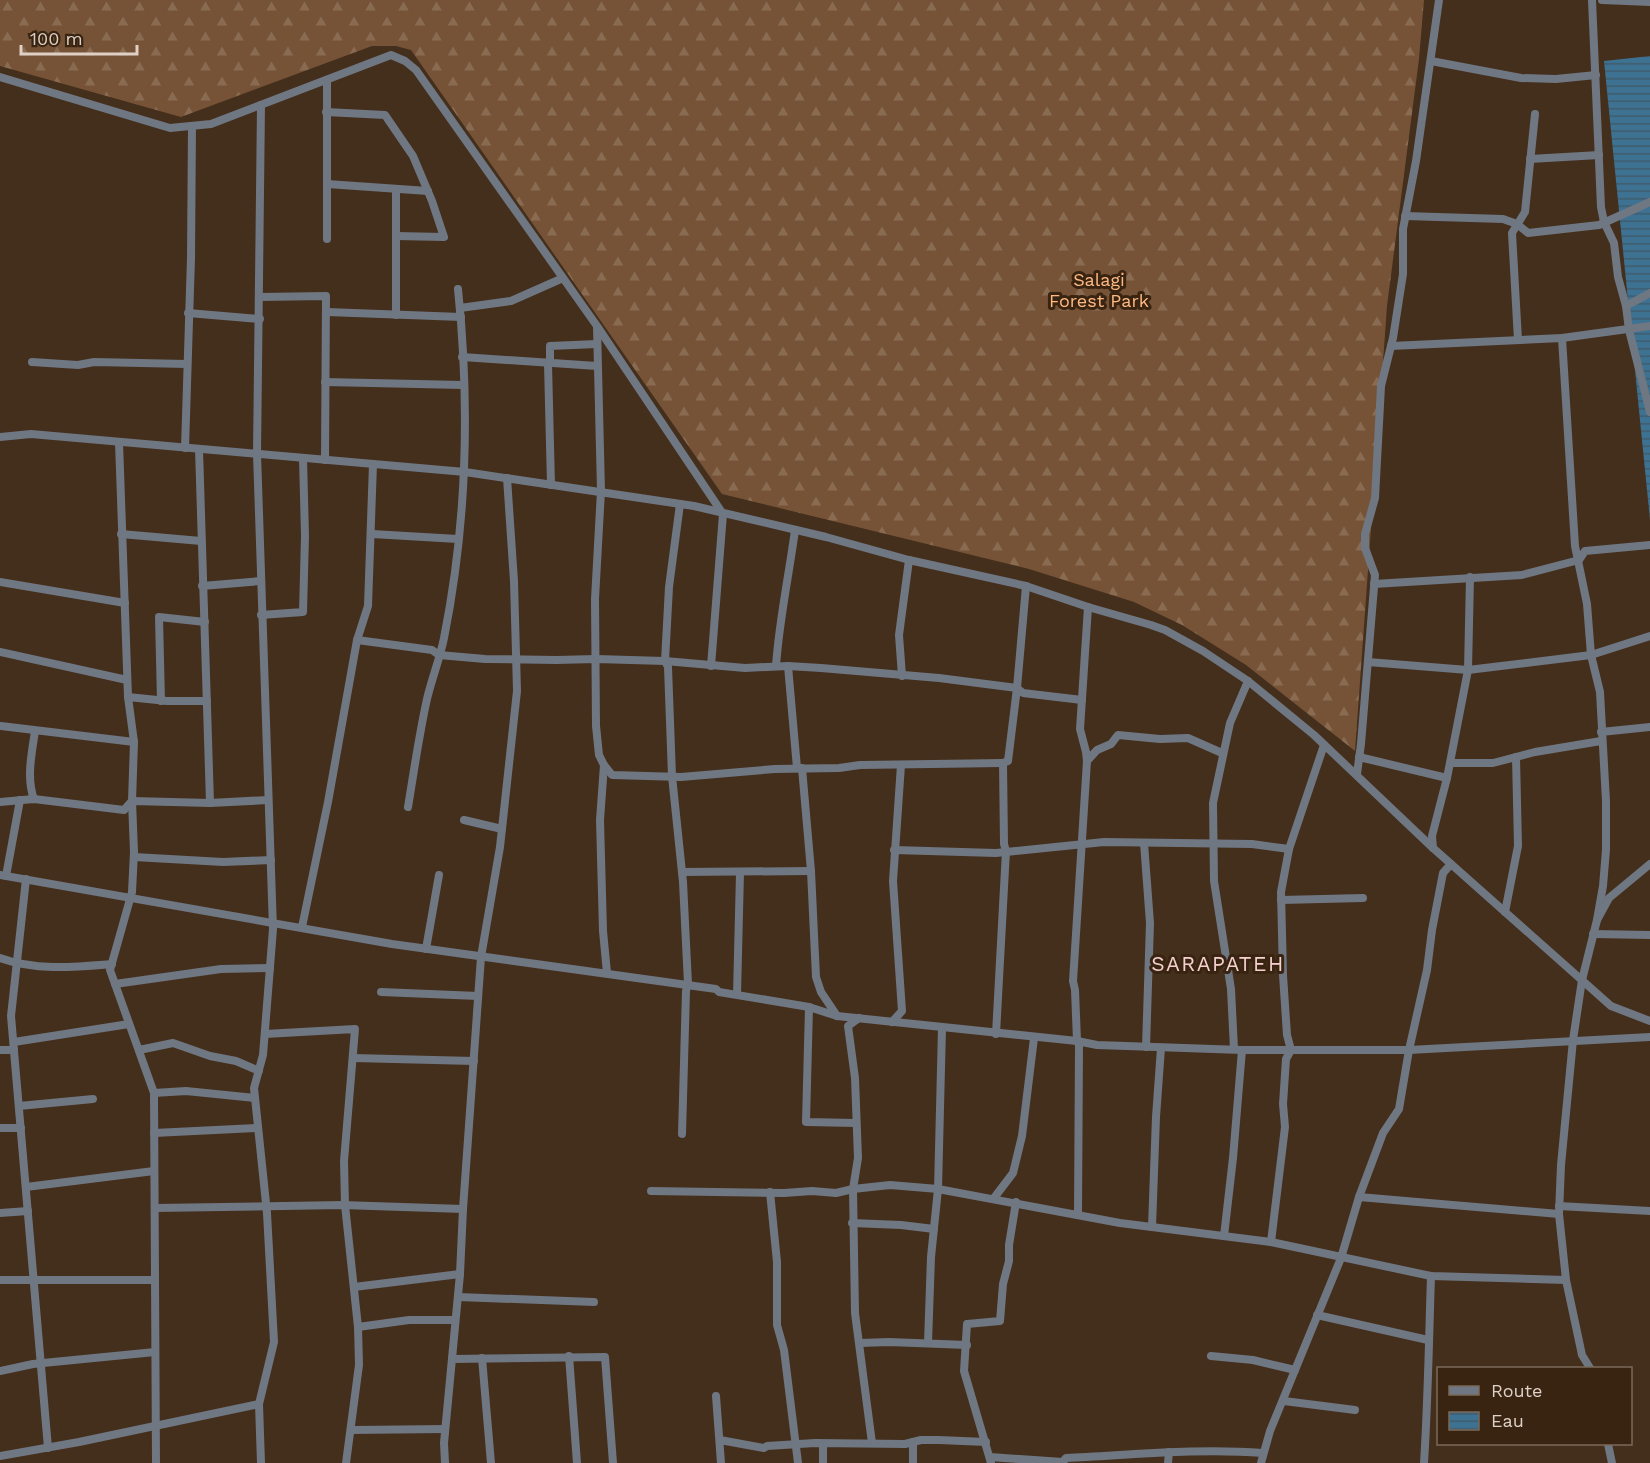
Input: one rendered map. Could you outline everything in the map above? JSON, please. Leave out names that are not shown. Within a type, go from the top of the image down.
[{"type":"street","points":[[1357,774],[1375,575],[1365,548],[1365,534],[1375,498],[1381,386],[1391,346],[1403,274],[1403,229],[1416,161],[1439,0]]},
{"type":"street","points":[[1592,0],[1601,207],[1604,222],[1614,243],[1618,277],[1626,306],[1629,330],[1650,412]]},
{"type":"street","points":[[1602,0],[1650,2]]},
{"type":"street","points":[[0,77],[171,128],[211,124],[391,55],[405,61],[416,70],[597,326],[723,514],[711,666]]},
{"type":"street","points":[[1431,62],[1521,78],[1556,79],[1596,75]]},
{"type":"street","points":[[327,80],[327,239]]},
{"type":"street","points":[[261,105],[258,454],[261,615],[272,922],[263,1055],[254,1088],[266,1206],[274,1342],[259,1404],[261,1463]]},
{"type":"street","points":[[326,112],[385,115],[414,156],[444,237],[396,236]]},
{"type":"street","points":[[1518,340],[1512,233],[1525,212],[1535,114]]},
{"type":"street","points":[[185,448],[191,258],[192,126]]},
{"type":"street","points":[[1530,159],[1599,155]]},
{"type":"street","points":[[327,184],[428,191]]},
{"type":"street","points":[[396,189],[396,315]]},
{"type":"street","points":[[1406,216],[1503,219],[1517,224],[1528,233],[1599,225],[1619,218],[1650,202]]},
{"type":"street","points":[[327,312],[396,315],[460,312],[511,301],[563,278]]},
{"type":"street","points":[[408,807],[428,697],[449,611],[465,472],[458,289]]},
{"type":"street","points":[[1626,306],[1650,293]]},
{"type":"street","points":[[260,297],[327,296],[325,460]]},
{"type":"street","points":[[188,313],[260,319]]},
{"type":"street","points":[[597,326],[601,491],[595,599],[596,726],[598,755],[612,775],[695,777],[729,772],[799,768],[1003,764],[1008,761],[1026,586]]},
{"type":"street","points":[[1391,346],[1562,338],[1650,326]]},
{"type":"street","points":[[1562,338],[1575,546],[1587,603],[1592,655],[1600,692],[1606,801],[1604,886],[1582,980],[1573,1040],[1559,1210],[1566,1280],[1582,1355],[1589,1367]]},
{"type":"street","points":[[551,485],[548,364],[550,346],[597,344]]},
{"type":"street","points":[[462,357],[597,366]]},
{"type":"street","points":[[32,362],[78,365],[94,362],[187,364]]},
{"type":"street","points":[[325,382],[463,385]]},
{"type":"street","points":[[0,437],[31,434],[465,472],[680,504],[1026,586],[1165,630],[1203,651],[1248,681],[1314,735],[1433,848],[1611,1006],[1650,1021]]},
{"type":"street","points":[[119,442],[127,680],[134,742],[132,801],[134,857],[130,898],[110,970],[154,1093],[156,1463]]},
{"type":"street","points":[[199,449],[210,803]]},
{"type":"street","points":[[261,615],[303,612],[305,536],[303,458]]},
{"type":"street","points":[[302,927],[328,801],[357,640],[368,606],[373,464]]},
{"type":"street","points":[[445,1463],[445,1429],[460,1274],[481,957],[502,829],[517,691],[514,581],[507,478]]},
{"type":"street","points":[[680,504],[669,586],[665,661],[668,667],[672,776],[682,872],[688,984],[682,1134]]},
{"type":"street","points":[[776,666],[778,638],[783,618],[795,530]]},
{"type":"street","points":[[121,534],[201,542]]},
{"type":"street","points":[[372,534],[458,539]]},
{"type":"street","points":[[1374,584],[1522,575],[1579,560],[1585,551],[1650,545]]},
{"type":"street","points":[[902,676],[899,636],[909,560]]},
{"type":"street","points":[[1433,848],[1432,836],[1448,778],[1468,670],[1470,577]]},
{"type":"street","points":[[202,586],[261,581]]},
{"type":"street","points":[[0,582],[125,603]]},
{"type":"street","points":[[1077,1214],[1079,1045],[1073,981],[1087,761],[1080,729],[1088,607]]},
{"type":"street","points":[[161,701],[159,617],[205,622]]},
{"type":"street","points":[[1368,662],[1468,670],[1592,655],[1650,636]]},
{"type":"street","points":[[357,640],[432,650],[439,655],[485,659],[665,661],[745,668],[788,666],[939,678],[1017,688],[1023,693],[1082,700]]},
{"type":"street","points":[[0,652],[127,680]]},
{"type":"street","points":[[788,666],[811,871],[816,977],[821,992],[837,1016]]},
{"type":"street","points":[[1224,1236],[1233,1158],[1238,1049],[1214,881],[1213,803],[1230,723],[1248,681]]},
{"type":"street","points":[[128,697],[161,701],[207,701]]},
{"type":"street","points":[[1,726],[134,742]]},
{"type":"street","points":[[1451,763],[1493,763],[1650,727]]},
{"type":"street","points":[[34,799],[30,790],[30,763],[35,731]]},
{"type":"street","points":[[1087,761],[1097,750],[1110,744],[1118,735],[1161,739],[1188,738],[1222,753]]},
{"type":"street","points":[[1271,1242],[1285,1127],[1283,1104],[1286,1059],[1291,1050],[1286,1025],[1281,900],[1285,861],[1324,746]]},
{"type":"street","points":[[1359,757],[1448,778]]},
{"type":"street","points":[[1505,912],[1518,846],[1516,757]]},
{"type":"street","points":[[996,1034],[1006,851],[1003,764]]},
{"type":"street","points":[[604,765],[600,820],[603,931],[607,973]]},
{"type":"street","points":[[892,1022],[902,1011],[894,911],[894,850],[901,765]]},
{"type":"street","points":[[0,802],[34,799],[124,810],[132,801],[210,803],[268,800]]},
{"type":"street","points":[[20,800],[3,876],[426,949],[716,988],[719,992],[809,1006],[837,1016],[1097,1045],[1161,1048],[1409,1050],[1650,1037]]},
{"type":"street","points":[[464,820],[502,829]]},
{"type":"street","points":[[894,850],[996,853],[1104,842],[1252,844],[1289,849]]},
{"type":"street","points":[[1144,843],[1150,923],[1146,1047]]},
{"type":"street","points":[[134,857],[223,862],[271,860]]},
{"type":"street","points":[[1261,1463],[1295,1370],[1341,1258],[1359,1197],[1383,1133],[1399,1109],[1409,1050],[1427,970],[1443,873],[1451,864]]},
{"type":"street","points":[[1597,920],[1609,898],[1650,864]]},
{"type":"street","points":[[682,872],[811,871]]},
{"type":"street","points":[[736,994],[740,873]]},
{"type":"street","points":[[426,949],[439,875]]},
{"type":"street","points":[[26,879],[11,1016],[48,1448]]},
{"type":"street","points":[[1281,900],[1363,898]]},
{"type":"street","points":[[1593,934],[1650,934]]},
{"type":"street","points":[[0,958],[16,964],[66,968],[112,964]]},
{"type":"street","points":[[115,984],[221,969],[270,968]]},
{"type":"street","points":[[381,992],[478,996]]},
{"type":"street","points":[[809,1006],[806,1122],[856,1123]]},
{"type":"street","points":[[859,1018],[848,1026],[855,1078],[858,1158],[853,1189],[852,1223],[855,1313],[872,1443]]},
{"type":"street","points":[[0,1050],[129,1024]]},
{"type":"street","points":[[928,1343],[931,1257],[938,1189],[942,1028]]},
{"type":"street","points":[[265,1034],[355,1029],[344,1161],[345,1205],[358,1327],[359,1365],[346,1463]]},
{"type":"street","points":[[994,1198],[1013,1173],[1022,1136],[1034,1038]]},
{"type":"street","points":[[139,1050],[172,1043],[210,1056],[236,1060],[259,1071]]},
{"type":"street","points":[[1152,1227],[1161,1048]]},
{"type":"street","points":[[352,1058],[474,1061]]},
{"type":"street","points":[[154,1093],[186,1091],[255,1098]]},
{"type":"street","points":[[19,1106],[93,1099]]},
{"type":"street","points":[[0,1128],[21,1128]]},
{"type":"street","points":[[154,1132],[257,1128]]},
{"type":"street","points":[[26,1187],[154,1171]]},
{"type":"street","points":[[651,1191],[836,1193],[890,1185],[938,1189],[1152,1227],[1271,1242],[1431,1276],[1566,1280]]},
{"type":"street","points":[[770,1192],[777,1262],[777,1325],[784,1350],[798,1463]]},
{"type":"street","points":[[1359,1197],[1559,1210],[1650,1211]]},
{"type":"street","points":[[1016,1202],[1000,1321],[967,1324],[964,1371],[991,1460],[1063,1462],[1066,1458],[1169,1452],[1230,1450],[1263,1453]]},
{"type":"street","points":[[155,1208],[345,1205],[463,1209]]},
{"type":"street","points":[[0,1213],[28,1211]]},
{"type":"street","points":[[852,1223],[934,1228]]},
{"type":"street","points":[[354,1287],[460,1274]]},
{"type":"street","points":[[1424,1463],[1430,1371],[1428,1340],[1431,1276]]},
{"type":"street","points":[[0,1280],[154,1280]]},
{"type":"street","points":[[458,1297],[594,1302]]},
{"type":"street","points":[[1317,1315],[1428,1340]]},
{"type":"street","points":[[358,1327],[409,1320],[455,1320]]},
{"type":"street","points":[[860,1343],[967,1345]]},
{"type":"street","points":[[0,1371],[41,1364],[155,1352]]},
{"type":"street","points":[[569,1356],[577,1463]]},
{"type":"street","points":[[1211,1356],[1253,1360],[1295,1370]]},
{"type":"street","points":[[452,1359],[605,1357],[613,1463]]},
{"type":"street","points":[[482,1358],[491,1463]]},
{"type":"street","points":[[716,1396],[721,1463]]},
{"type":"street","points":[[1284,1401],[1355,1410]]},
{"type":"street","points":[[0,1456],[259,1404]]},
{"type":"street","points":[[351,1430],[445,1429]]},
{"type":"street","points":[[720,1440],[764,1448],[796,1444],[961,1439],[986,1442]]},
{"type":"street","points":[[912,1463],[913,1442]]},
{"type":"street","points":[[823,1444],[823,1463]]},
{"type":"street","points":[[1608,1445],[1612,1463]]},
{"type":"street","points":[[1168,1463],[1169,1452]]},
{"type":"street","points":[[21,1453],[22,1463]]},
{"type":"green space","name":"Salagi Forest Park","points":[[0,0],[1424,0],[1419,59],[1387,306],[1355,751],[1246,665],[1182,625],[1134,602],[1029,569],[722,494],[411,50],[396,46],[372,46],[181,117],[0,66]]},
{"type":"water","points":[[1650,56],[1650,520],[1604,61]]},
{"type":"district","name":"SARAPATEH","points":[[1218,963]]}]
